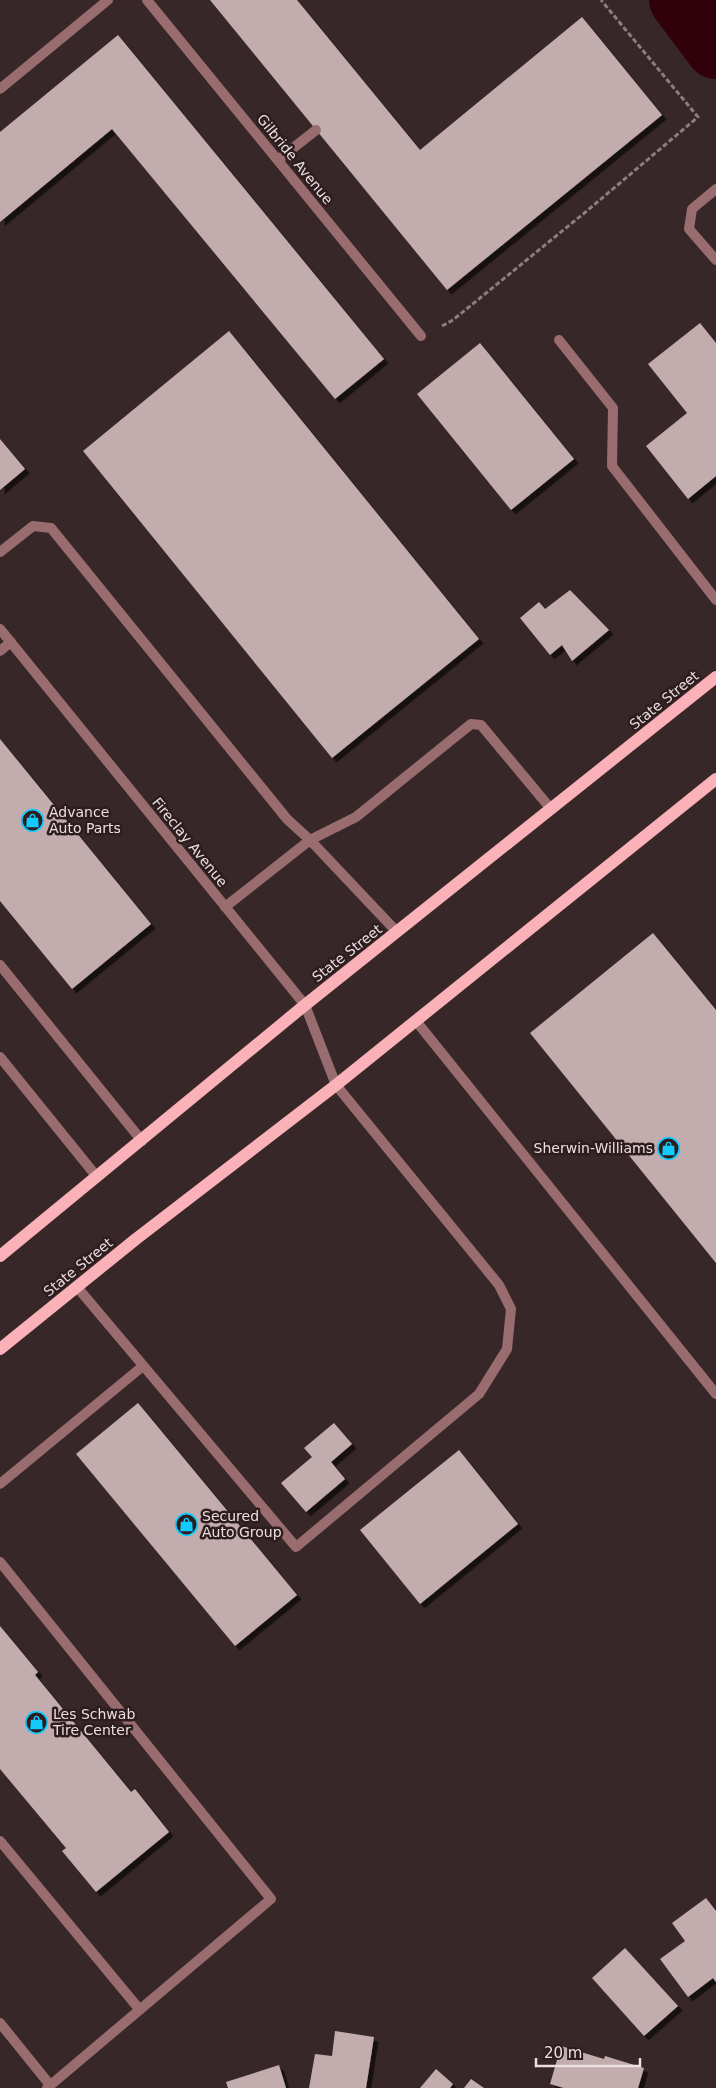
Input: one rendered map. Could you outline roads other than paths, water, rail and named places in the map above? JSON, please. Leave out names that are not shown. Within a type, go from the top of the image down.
[{"type":"main road","name":"State Street","points":[[0,1256],[305,1005],[716,677]]},
{"type":"main road","name":"State Street","points":[[0,1350],[77,1287],[336,1085],[716,779]]},
{"type":"street","points":[[0,89],[108,0]]},
{"type":"street","name":"Gilbride Avenue","points":[[147,0],[421,336]]},
{"type":"street","points":[[278,160],[316,130]]},
{"type":"street","points":[[716,189],[692,209],[689,229],[716,260]]},
{"type":"street","points":[[559,340],[613,408],[612,466],[716,600]]},
{"type":"street","points":[[0,552],[33,526],[51,528],[287,819],[310,840],[397,932]]},
{"type":"street","name":"Fireclay Avenue","points":[[0,629],[305,1005],[336,1085],[499,1284],[511,1309],[507,1349],[478,1394],[296,1547],[143,1366]]},
{"type":"street","points":[[0,651],[11,642]]},
{"type":"street","points":[[225,907],[310,840],[356,817],[471,724],[481,725],[551,809]]},
{"type":"street","points":[[0,964],[142,1141]]},
{"type":"street","points":[[416,1021],[716,1394]]},
{"type":"street","points":[[0,1058],[97,1177]]},
{"type":"street","points":[[0,1484],[143,1366],[77,1287]]},
{"type":"street","points":[[0,1562],[271,1899],[48,2087],[0,2023]]},
{"type":"street","points":[[0,1841],[140,2010]]},
{"type":"waterway","points":[[680,0],[716,48]]},
{"type":"place","name":"Advance Auto Parts","points":[[33,820]]},
{"type":"place","name":"Sherwin-Williams","points":[[669,1148]]},
{"type":"place","name":"Secured Auto Group","points":[[186,1524]]},
{"type":"place","name":"Les Schwab Tire Center","points":[[37,1722]]}]
